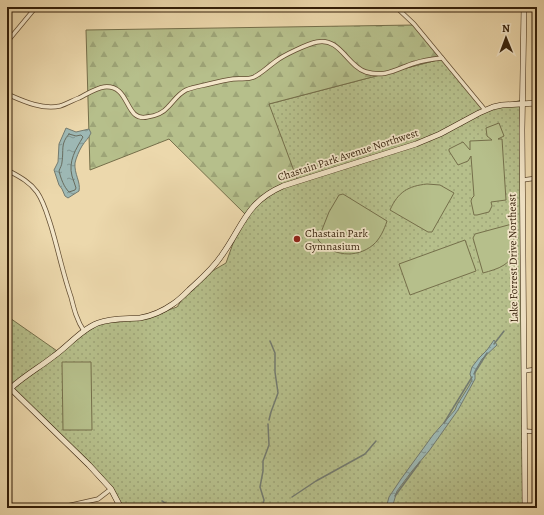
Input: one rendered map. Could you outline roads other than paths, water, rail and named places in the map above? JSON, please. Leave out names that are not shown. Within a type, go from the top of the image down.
[{"type":"street","points":[[7,42],[36,7]]},
{"type":"street","points":[[396,7],[414,24],[485,110]]},
{"type":"street","name":"Lake Forrest Drive Northeast","points":[[524,7],[523,180],[525,508]]},
{"type":"street","points":[[7,94],[31,103],[50,107],[65,104],[100,88],[110,87],[117,89],[123,94],[133,114],[144,118],[168,108],[179,95],[188,89],[231,79],[246,79],[253,77],[283,56],[317,42],[326,42],[334,45],[339,48],[356,67],[365,72],[374,74],[388,73],[417,62],[442,58]]},
{"type":"street","name":"Chastain Park Avenue Northwest","points":[[9,387],[53,357],[84,331],[94,325],[105,321],[124,318],[140,318],[152,315],[174,304],[213,267],[228,247],[250,210],[272,190],[416,144],[440,134],[485,110],[502,105],[537,103]]},
{"type":"street","points":[[7,170],[31,185],[42,201],[55,238],[64,276],[77,318],[84,331]]},
{"type":"street","points":[[523,180],[537,178]]},
{"type":"street","points":[[524,371],[537,369]]},
{"type":"street","points":[[9,387],[89,465],[111,489],[121,508]]},
{"type":"street","points":[[525,431],[537,432]]},
{"type":"street","points":[[63,508],[98,499],[111,489]]},
{"type":"water","points":[[66,128],[76,132],[89,129],[91,133],[83,144],[75,163],[79,191],[68,198],[65,196],[59,185],[54,170],[58,162],[59,144]]},
{"type":"water","points":[[494,340],[497,345],[482,359],[475,371],[475,379],[458,410],[429,451],[397,491],[392,508],[386,508],[389,497],[401,479],[433,435],[455,410],[472,380],[470,374],[472,367]]},
{"type":"waterway","points":[[494,344],[504,331]]},
{"type":"waterway","points":[[269,420],[278,393],[275,372],[275,353],[270,341]]},
{"type":"waterway","points":[[474,374],[487,353]]},
{"type":"waterway","points":[[444,423],[472,377]]},
{"type":"waterway","points":[[262,508],[264,500],[260,487],[263,461],[269,445],[268,424]]},
{"type":"waterway","points":[[292,497],[316,481],[365,454],[376,441]]},
{"type":"waterway","points":[[395,496],[420,462]]},
{"type":"waterway","points":[[162,501],[173,508]]},
{"type":"place","name":"Chastain Park Gymnasium","points":[[297,239]]}]
